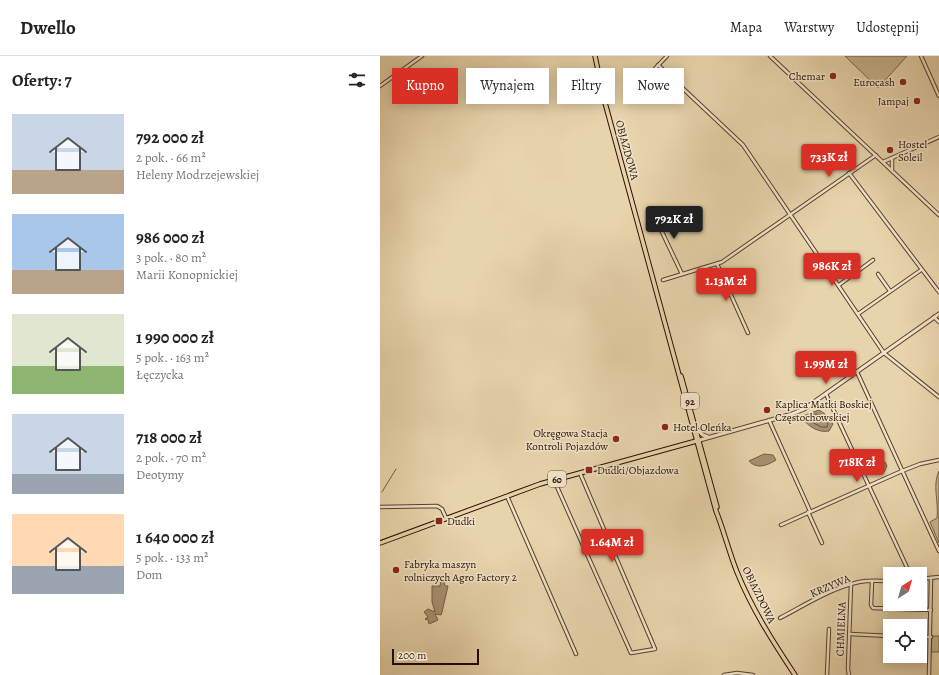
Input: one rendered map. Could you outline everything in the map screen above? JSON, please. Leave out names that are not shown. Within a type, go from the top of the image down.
[{"type":"main road","name":"OBJAZDOWA","points":[[595,56],[604,99],[719,518],[729,549],[748,596],[766,630],[795,675]]},
{"type":"main road","name":"OBJAZDOWA","points":[[676,363],[690,401],[698,440]]},
{"type":"main road","name":"60","points":[[380,543],[554,480],[698,440]]},
{"type":"street","points":[[380,86],[422,56]]},
{"type":"street","points":[[655,68],[667,56]]},
{"type":"street","points":[[770,56],[939,215]]},
{"type":"street","points":[[921,56],[939,96]]},
{"type":"street","points":[[658,65],[743,145],[884,353],[939,397]]},
{"type":"street","points":[[883,162],[939,137]]},
{"type":"street","points":[[663,280],[717,264],[876,155]]},
{"type":"street","points":[[892,158],[891,166],[893,171]]},
{"type":"street","points":[[849,173],[939,292]]},
{"type":"street","points":[[652,211],[682,274]]},
{"type":"street","points":[[839,285],[873,260]]},
{"type":"street","points":[[717,264],[748,333]]},
{"type":"street","points":[[858,314],[921,270]]},
{"type":"street","points":[[878,274],[890,291]]},
{"type":"street","points":[[698,440],[804,409],[939,314]]},
{"type":"street","points":[[934,317],[939,322]]},
{"type":"street","points":[[857,372],[939,551]]},
{"type":"street","points":[[826,394],[907,567]]},
{"type":"street","points":[[769,420],[822,543]]},
{"type":"street","points":[[697,430],[703,435],[710,437]]},
{"type":"street","points":[[781,525],[902,471],[920,464],[939,460]]},
{"type":"street","points":[[554,480],[631,653],[655,648],[580,473]]},
{"type":"street","points":[[507,496],[576,654]]},
{"type":"street","points":[[380,507],[437,506],[442,509],[446,518]]},
{"type":"street","points":[[927,578],[939,577]]},
{"type":"street","points":[[929,675],[931,578]]},
{"type":"street","name":"KRZYWA","points":[[780,618],[829,593],[851,584],[883,581]]},
{"type":"street","points":[[872,582],[871,606],[873,608],[931,610]]},
{"type":"street","name":"CHMIELNA","points":[[849,675],[851,584]]},
{"type":"street","points":[[827,675],[829,629]]},
{"type":"street","points":[[850,634],[883,636]]},
{"type":"street","points":[[724,675],[753,675]]},
{"type":"shaded area","points":[[845,56],[907,56],[878,88]]},
{"type":"shaded area","points":[[939,471],[939,543],[930,522],[937,518],[936,482]]},
{"type":"shaded area","points":[[932,636],[939,636],[939,652],[931,652]]},
{"type":"water","points":[[819,410],[825,414],[833,424],[829,431],[814,429],[803,419],[805,415]]},
{"type":"water","points":[[764,454],[773,455],[776,460],[770,464],[762,466],[752,464],[749,461]]},
{"type":"water","points":[[885,462],[887,466],[884,472],[872,470],[873,465]]},
{"type":"water","points":[[446,577],[447,579],[444,584],[448,586],[441,615],[435,614],[438,620],[429,624],[428,620],[425,619],[428,617],[424,612],[428,609],[435,612],[432,602],[432,586],[440,586],[440,579]]},
{"type":"waterway","points":[[382,492],[396,469]]},
{"type":"place","name":"Chemar","points":[[833,76]]},
{"type":"place","name":"Eurocash","points":[[903,82]]},
{"type":"place","name":"Jampaj","points":[[917,101]]},
{"type":"place","name":"Hostel Soleil","points":[[890,150]]},
{"type":"place","name":"Kaplica Matki Boskiej Częstochowskiej","points":[[767,410]]},
{"type":"place","name":"Hotel Oleńka","points":[[665,427]]},
{"type":"place","name":"Okręgowa Stacja Kontroli Pojazdów","points":[[616,439]]},
{"type":"place","name":"Dudki/Objazdowa","points":[[589,470]]},
{"type":"place","name":"Dudki","points":[[439,521]]},
{"type":"place","name":"Fabryka maszyn rolniczych Agro Factory 2","points":[[396,570]]}]
